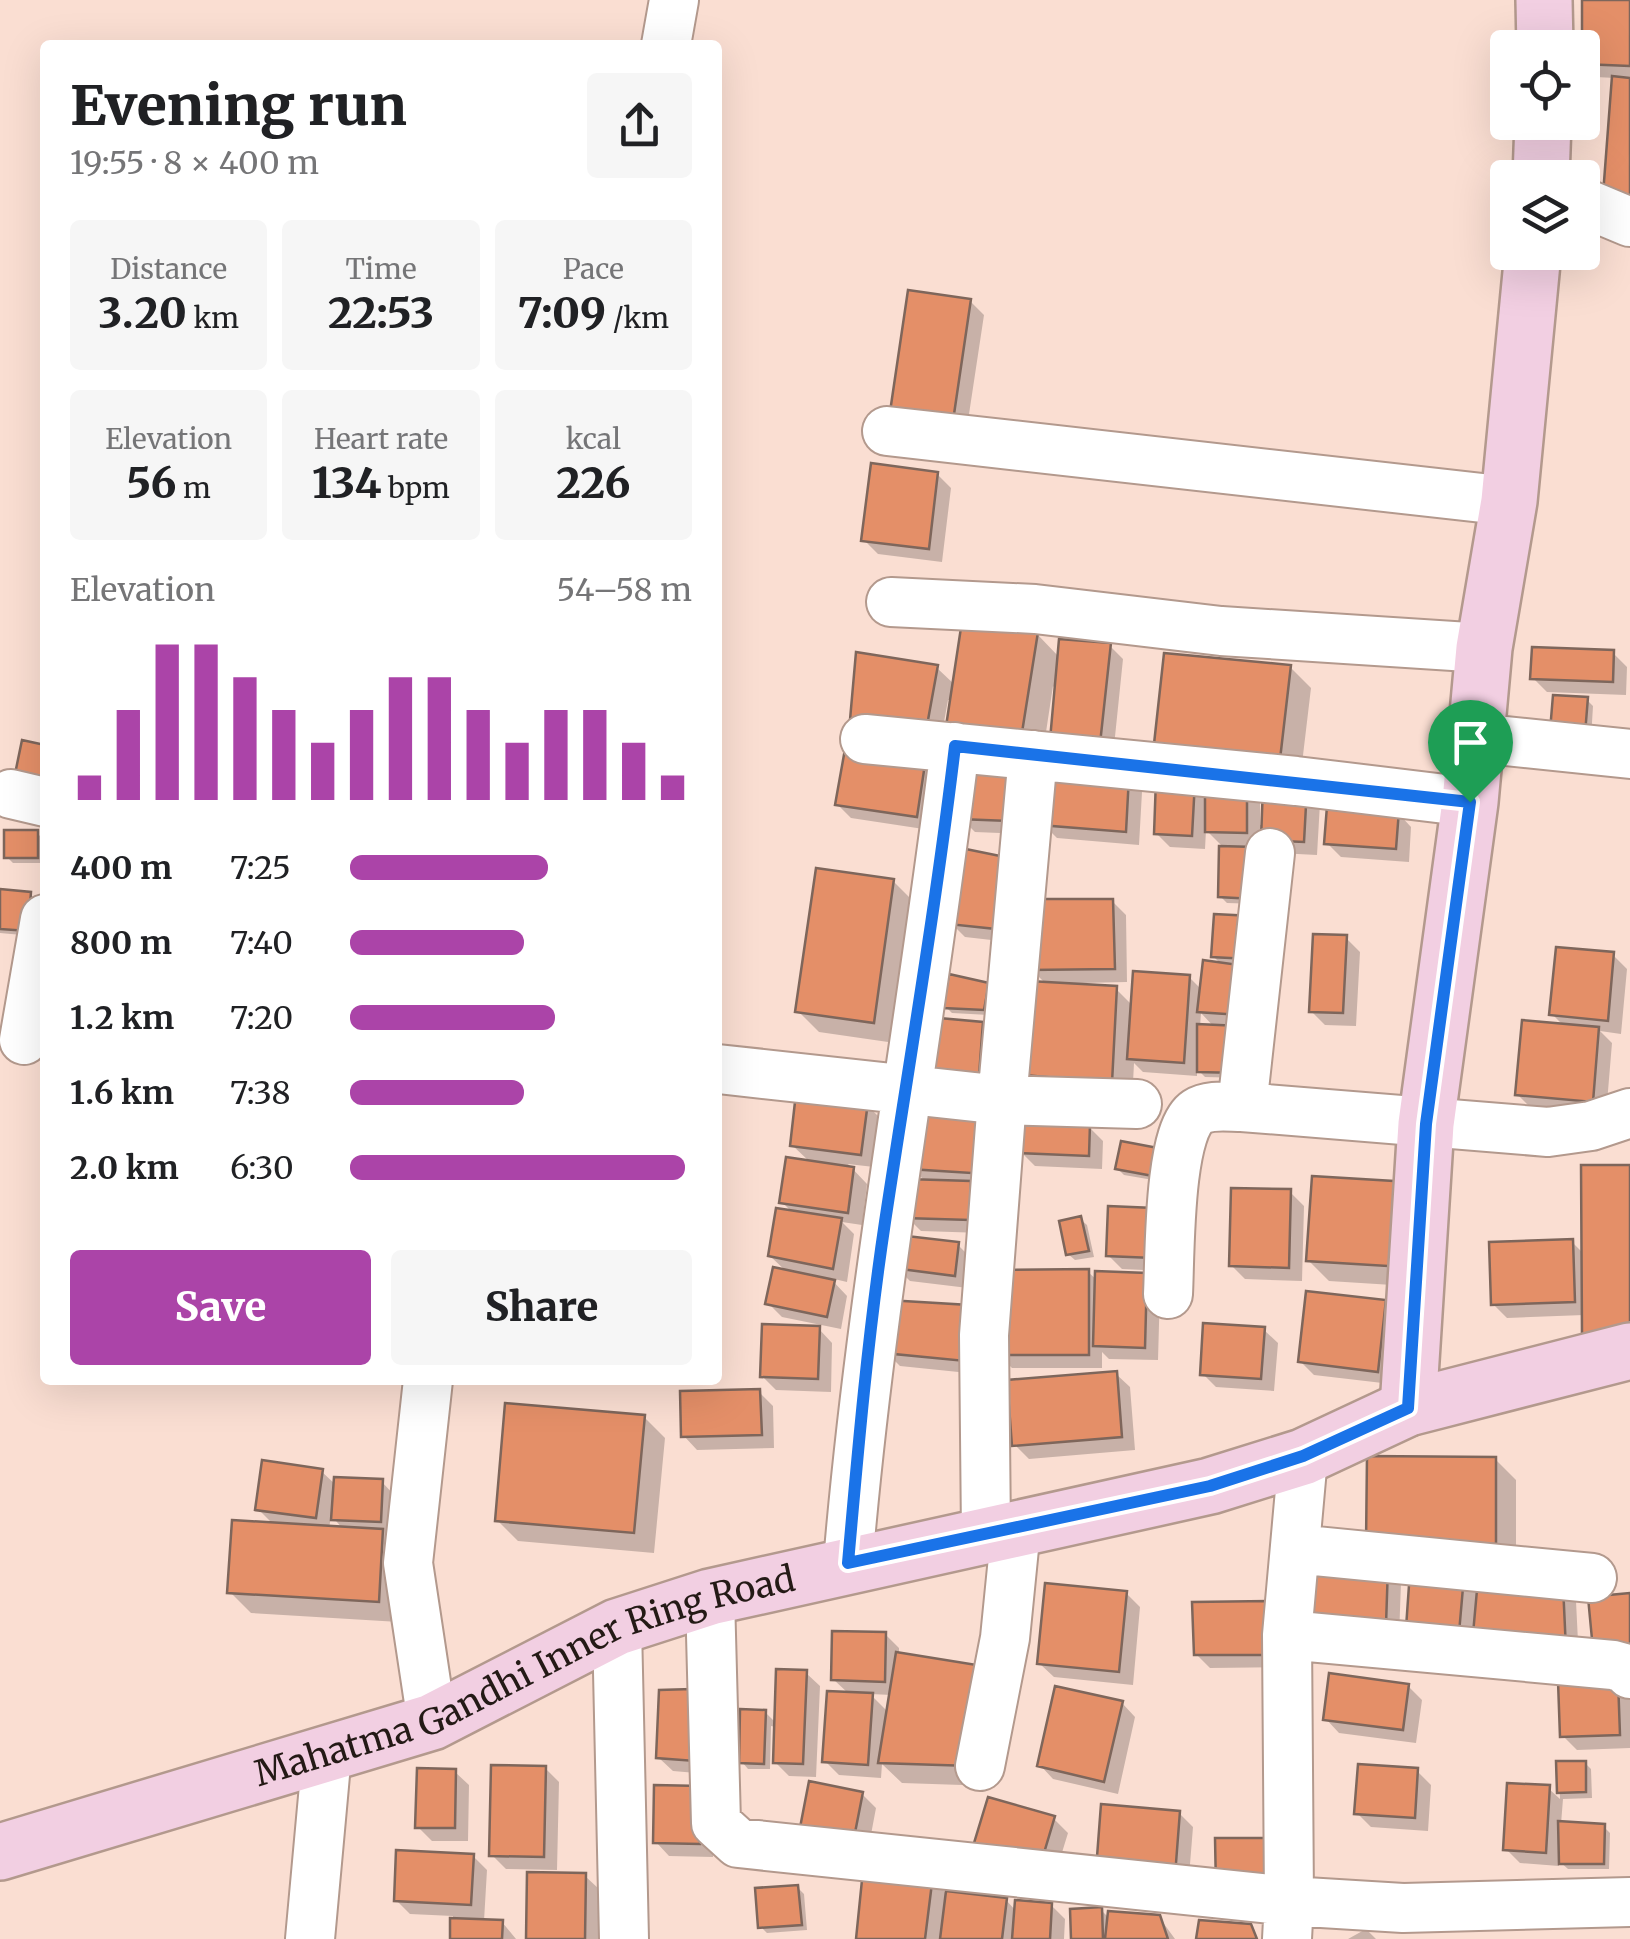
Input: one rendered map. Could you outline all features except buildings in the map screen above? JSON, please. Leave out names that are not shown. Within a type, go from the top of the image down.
[{"type":"main road","points":[[1544,0],[1545,30]]},
{"type":"main road","points":[[1408,1408],[1426,1124],[1470,802],[1484,648],[1509,501],[1530,270]]},
{"type":"main road","name":"Mahatma Gandhi Inner Ring Road","points":[[0,1852],[432,1722],[617,1627],[710,1597],[848,1563],[1210,1486],[1303,1456],[1408,1408],[1630,1352]]},
{"type":"street","points":[[667,40],[674,0]]},
{"type":"street","points":[[1600,210],[1630,222]]},
{"type":"street","points":[[886,430],[1509,501]]},
{"type":"street","points":[[891,602],[1035,610],[1221,631],[1484,648]]},
{"type":"street","points":[[1477,738],[1630,754]]},
{"type":"street","points":[[866,739],[1470,802]]},
{"type":"street","points":[[848,1563],[862,1395],[955,746]]},
{"type":"street","points":[[980,1766],[1006,1638],[984,1335],[1033,755]]},
{"type":"street","points":[[1242,1107],[1270,853]]},
{"type":"street","points":[[23,1040],[40,947]]},
{"type":"street","points":[[722,1070],[1002,1100],[1137,1104]]},
{"type":"street","points":[[1168,1294],[1181,1138],[1188,1119],[1199,1109],[1242,1107],[1548,1132],[1590,1126],[1630,1114]]},
{"type":"street","points":[[427,1385],[408,1563],[432,1722]]},
{"type":"street","points":[[1288,1920],[1288,1635],[1303,1456]]},
{"type":"street","points":[[1295,1549],[1592,1578]]},
{"type":"street","points":[[710,1597],[716,1823],[738,1843],[1288,1920],[1404,1908],[1630,1902]]},
{"type":"street","points":[[617,1627],[624,1939]]},
{"type":"street","points":[[1288,1635],[1613,1665],[1630,1674]]},
{"type":"street","points":[[310,1939],[327,1753]]},
{"type":"route","points":[[955,746],[1296,780],[1470,802],[1426,1124],[1408,1408],[1303,1456],[1210,1486],[848,1563],[862,1395],[884,1222],[936,902],[955,746]]}]
